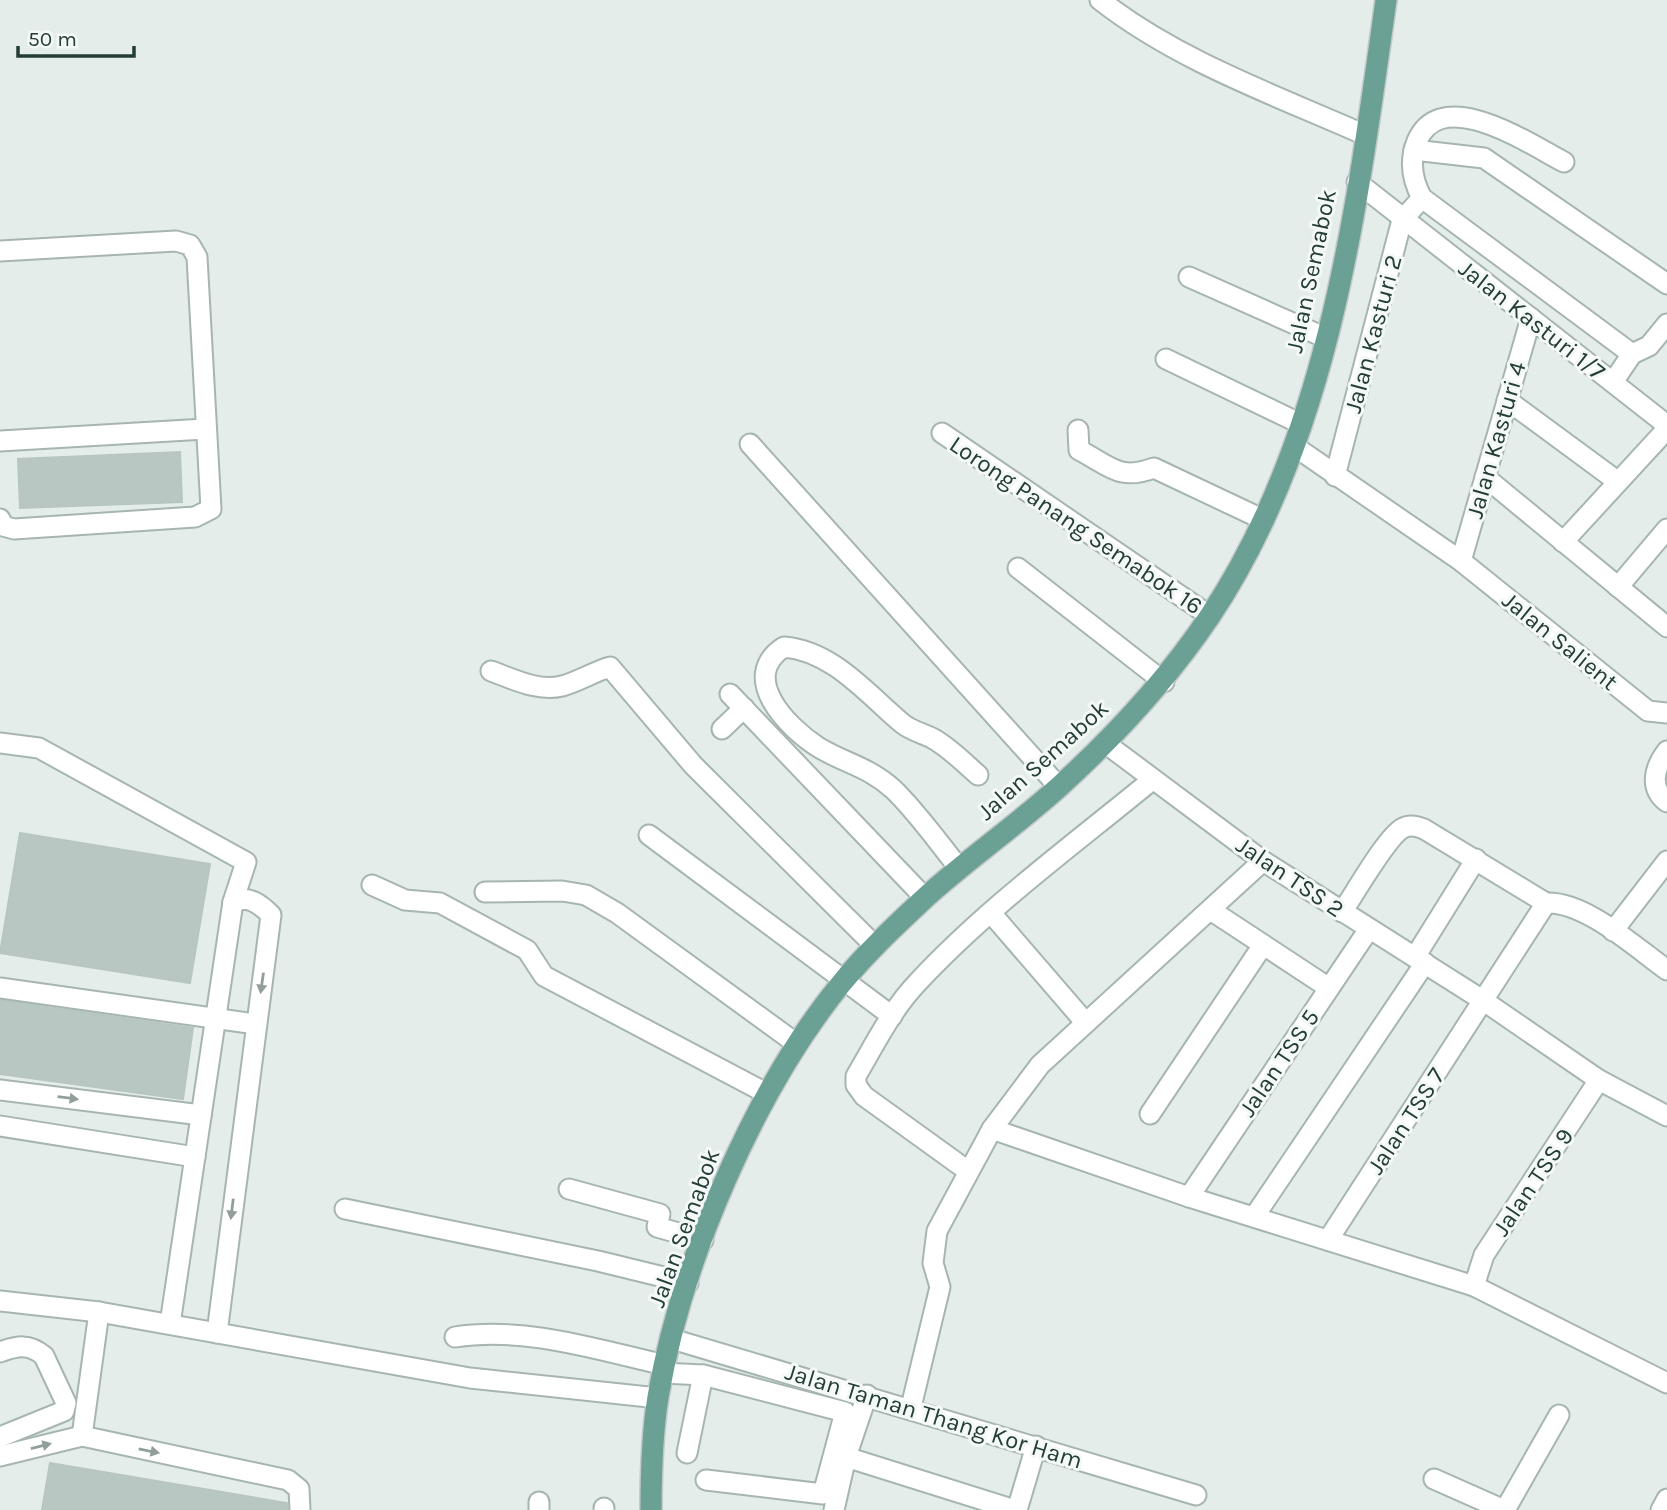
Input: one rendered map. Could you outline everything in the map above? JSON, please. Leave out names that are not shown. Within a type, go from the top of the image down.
[{"type":"main road","name":"Jalan Semabok","points":[[651,1510],[658,1398],[688,1283],[740,1150],[797,1044],[845,979],[875,946],[959,868],[1059,787],[1164,682],[1249,554],[1294,446],[1326,338],[1357,182],[1386,0]]},
{"type":"street","points":[[1100,0],[1135,27],[1181,53],[1365,135]]},
{"type":"street","points":[[1422,198],[1414,184],[1413,150],[1420,134],[1432,123],[1446,118],[1474,117],[1564,162]]},
{"type":"street","points":[[1413,150],[1484,158],[1667,284]]},
{"type":"street","name":"Jalan Kasturi 1/7","points":[[1357,182],[1667,427]]},
{"type":"street","name":"Jalan Kasturi 1/7","points":[[1422,198],[1632,354]]},
{"type":"street","name":"Jalan Kasturi 2","points":[[1328,471],[1396,215],[1422,198]]},
{"type":"street","points":[[0,251],[176,241],[190,245],[197,257],[211,509],[195,517],[15,529],[3,526],[0,519]]},
{"type":"street","points":[[1189,276],[1326,338]]},
{"type":"street","name":"Jalan Kasturi 4","points":[[1461,561],[1531,318]]},
{"type":"street","points":[[1613,382],[1632,354],[1649,346],[1667,324]]},
{"type":"street","points":[[1166,359],[1301,424]]},
{"type":"street","points":[[1507,400],[1617,481]]},
{"type":"street","points":[[1563,542],[1667,427]]},
{"type":"street","points":[[0,441],[205,429]]},
{"type":"street","points":[[1078,430],[1079,450],[1125,474],[1136,476],[1154,468],[1264,520]]},
{"type":"street","name":"Lorong Panang Semabok 16","points":[[942,433],[1210,616]]},
{"type":"street","points":[[750,444],[1059,787]]},
{"type":"street","name":"Jalan Salient","points":[[1294,446],[1461,561],[1648,711],[1664,713]]},
{"type":"street","points":[[1485,477],[1667,627]]},
{"type":"street","points":[[1618,587],[1667,529]]},
{"type":"street","points":[[1018,568],[1164,682]]},
{"type":"street","points":[[959,868],[894,790],[855,763],[819,747],[785,717],[764,686],[763,673],[767,663],[784,647],[805,650],[828,659],[853,682],[870,691],[904,725],[942,744],[978,775]]},
{"type":"street","points":[[491,671],[530,685],[546,687],[564,686],[610,667],[693,765],[875,946]]},
{"type":"street","points":[[722,729],[737,701],[925,898]]},
{"type":"street","points":[[0,743],[39,748],[246,862],[233,902],[170,1324]]},
{"type":"street","name":"Jalan TSS 2","points":[[1105,743],[1263,861],[1483,1001],[1599,1080],[1667,1116]]},
{"type":"street","points":[[1664,800],[1655,775],[1667,751]]},
{"type":"street","points":[[968,1171],[864,1096],[856,1085],[856,1076],[892,1016],[917,983],[991,913],[1152,779]]},
{"type":"street","points":[[1342,912],[1401,828],[1412,825],[1476,859],[1546,903],[1575,908],[1667,970]]},
{"type":"street","points":[[649,835],[892,1016]]},
{"type":"street","points":[[1254,1217],[1420,960],[1476,859]]},
{"type":"street","points":[[1613,932],[1667,860]]},
{"type":"street","points":[[911,1407],[940,1287],[933,1263],[937,1231],[992,1129],[1040,1065],[1212,911],[1263,861]]},
{"type":"street","points":[[372,885],[405,900],[440,903],[527,950],[544,975],[768,1094]]},
{"type":"street","points":[[485,892],[562,891],[586,895],[617,913],[797,1044]]},
{"type":"street","points":[[217,1333],[271,915],[252,901],[241,899],[233,902]]},
{"type":"street","name":"Jalan TSS 7","points":[[1328,1240],[1546,903]]},
{"type":"street","points":[[1212,911],[1329,988]]},
{"type":"street","points":[[991,913],[1086,1022]]},
{"type":"street","name":"Jalan TSS 5","points":[[1189,1197],[1369,929]]},
{"type":"street","points":[[1150,1114],[1263,945]]},
{"type":"street","points":[[0,988],[256,1024]]},
{"type":"street","name":"Jalan TSS 9","points":[[1474,1286],[1484,1255],[1599,1080]]},
{"type":"street","points":[[0,1090],[201,1115]]},
{"type":"street","points":[[0,1126],[195,1157]]},
{"type":"street","points":[[992,1129],[1189,1197],[1474,1286],[1667,1383]]},
{"type":"street","points":[[569,1189],[660,1214],[657,1227],[703,1240]]},
{"type":"street","points":[[345,1209],[598,1261],[688,1283]]},
{"type":"street","points":[[0,1301],[99,1312],[470,1378],[658,1398]]},
{"type":"street","points":[[82,1436],[99,1312]]},
{"type":"street","points":[[455,1337],[504,1334],[528,1337],[664,1369],[703,1375],[845,1412],[823,1494],[706,1480]]},
{"type":"street","name":"Jalan Taman Thang Kor Ham","points":[[672,1339],[911,1407],[1196,1494]]},
{"type":"street","points":[[0,1352],[17,1346],[38,1351],[44,1356],[66,1403],[64,1411],[0,1437]]},
{"type":"street","points":[[687,1453],[703,1375]]},
{"type":"street","points":[[834,1510],[846,1457],[867,1395]]},
{"type":"street","points":[[1434,1479],[1505,1510],[1559,1416]]},
{"type":"street","points":[[0,1456],[82,1436],[289,1480],[299,1489],[300,1510]]},
{"type":"street","points":[[846,1457],[1016,1510],[1036,1446]]},
{"type":"street","points":[[1661,1510],[1667,1499]]},
{"type":"building","points":[[180,452],[182,502],[20,508],[18,459]]},
{"type":"building","points":[[20,833],[210,864],[190,983],[0,953]]},
{"type":"building","points":[[0,1000],[193,1028],[183,1099],[0,1074]]},
{"type":"building","points":[[50,1463],[287,1503],[288,1510],[42,1510]]}]
